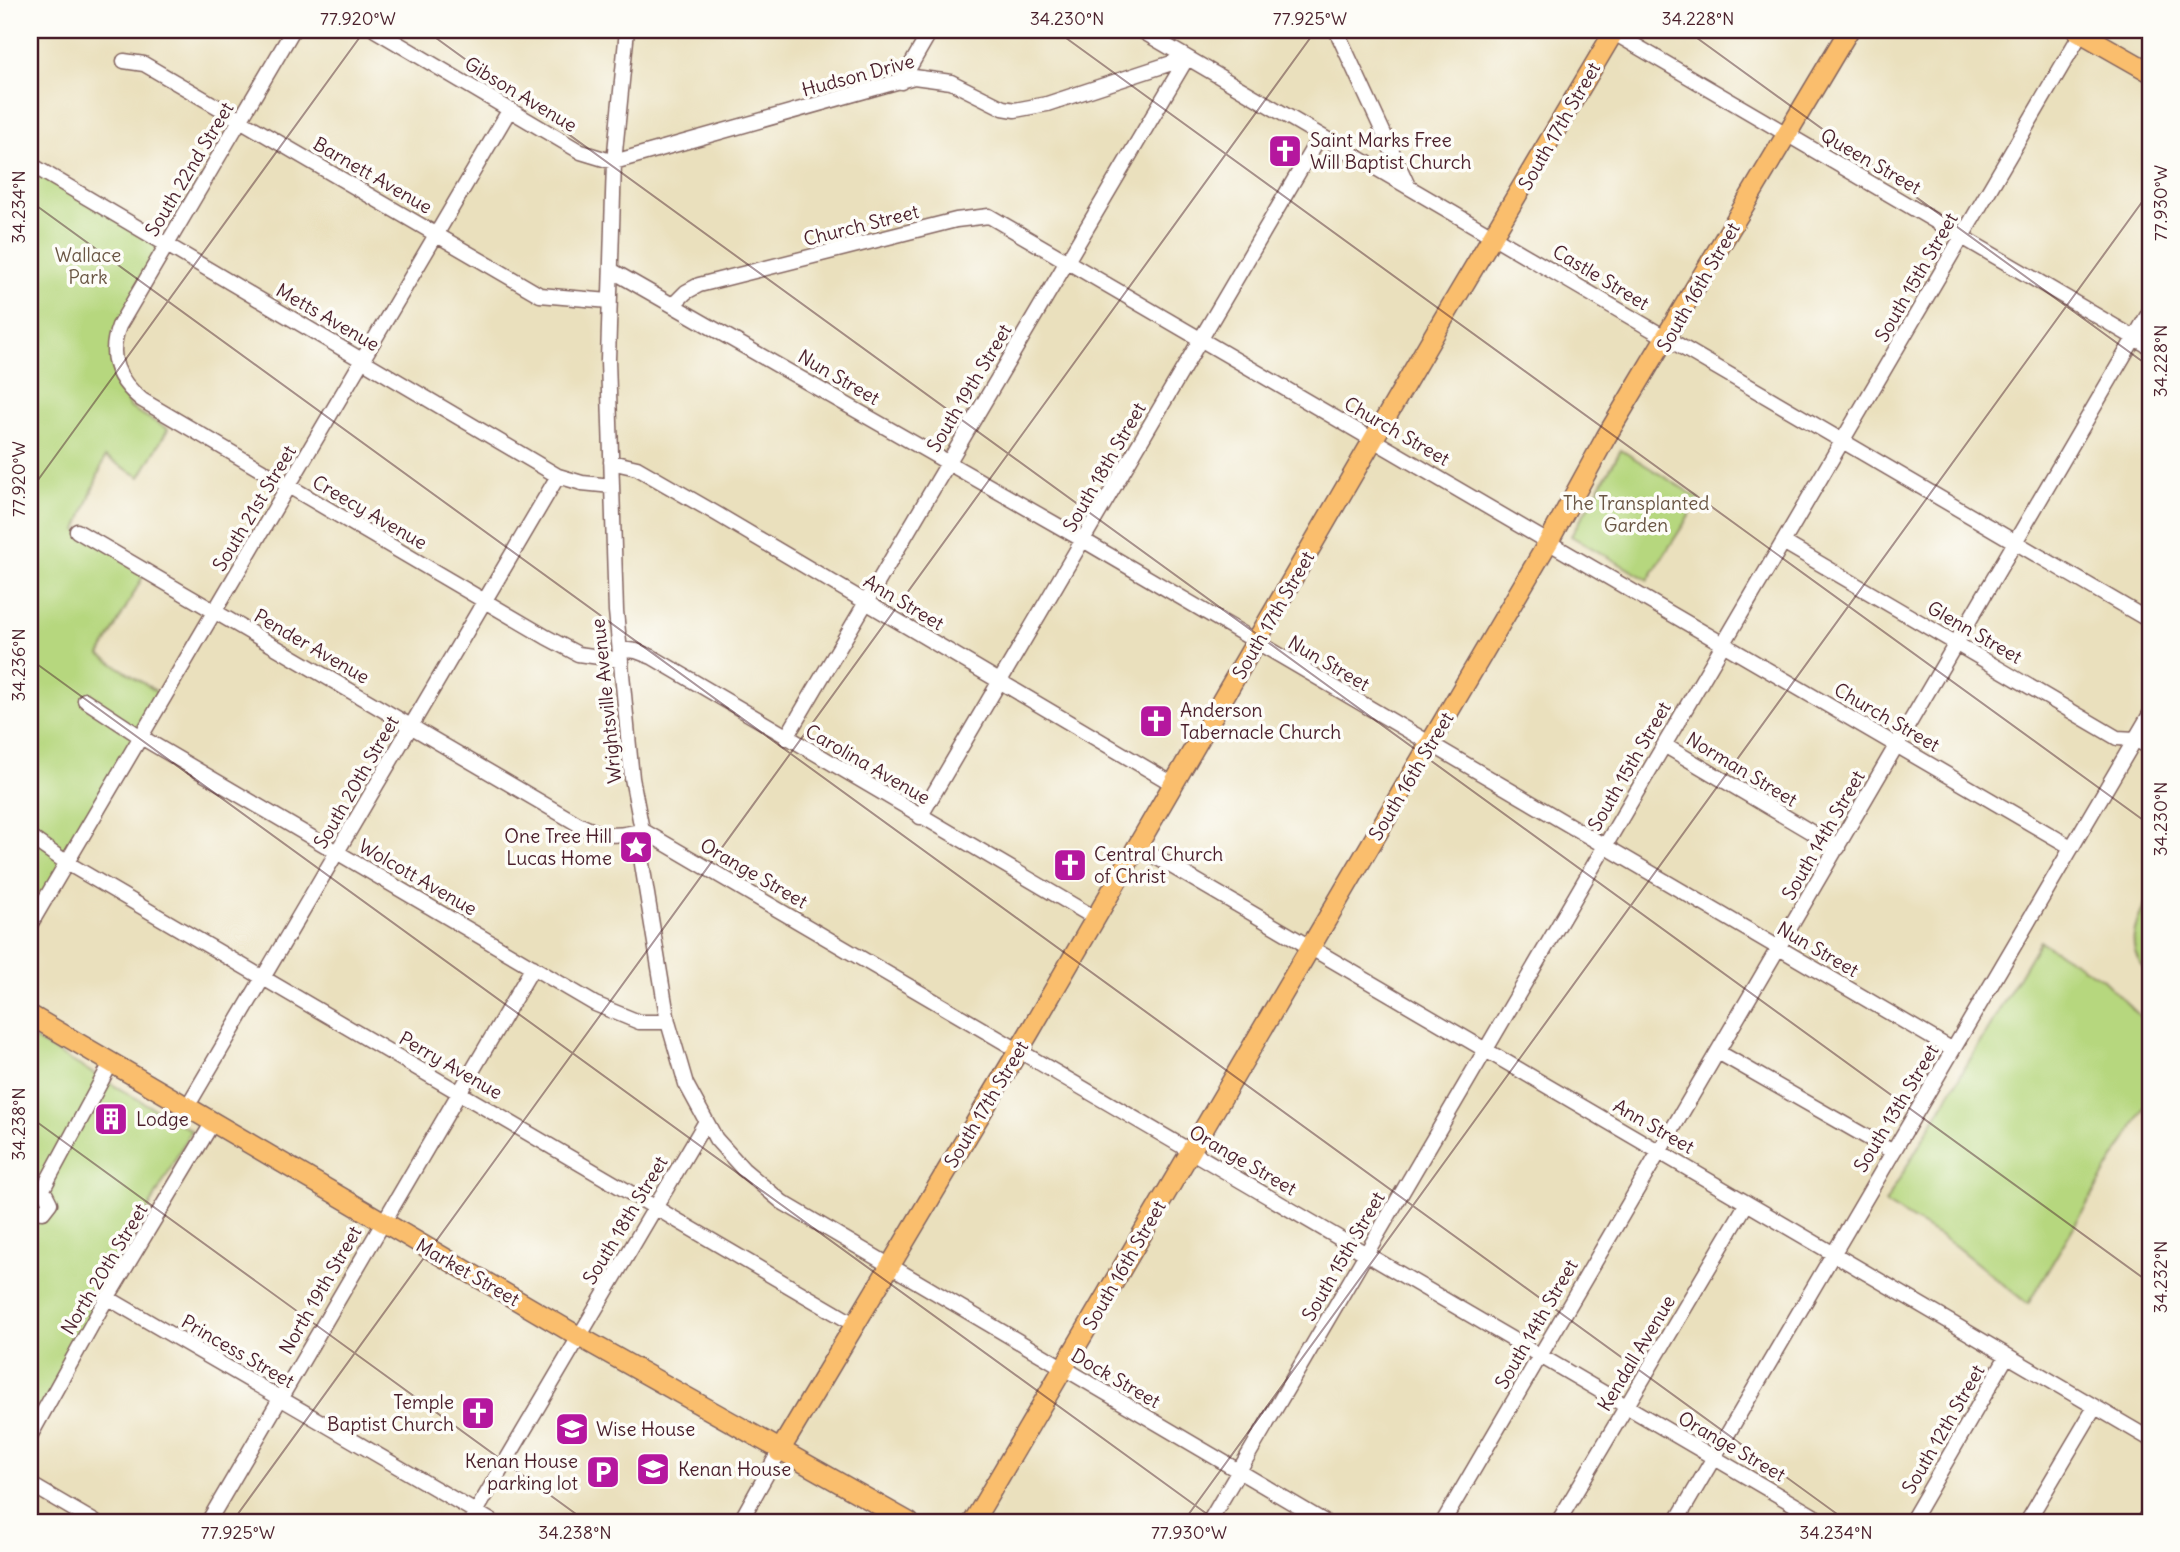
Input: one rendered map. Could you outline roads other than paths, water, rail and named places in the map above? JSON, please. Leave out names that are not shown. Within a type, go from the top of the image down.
[{"type":"main road","name":"South 16th Street","points":[[973,1522],[1549,541],[1606,437],[1667,339],[1849,30]]},
{"type":"main road","name":"South 17th Street","points":[[779,1452],[1257,643],[1434,333],[1494,236],[1613,31]]},
{"type":"main road","points":[[2080,31],[2150,72]]},
{"type":"main road","name":"Market Street","points":[[30,1015],[779,1452],[909,1522]]},
{"type":"street","name":"South 22nd Street","points":[[116,369],[113,348],[119,326],[293,30]]},
{"type":"street","name":"Gibson Avenue","points":[[374,30],[581,152],[614,162]]},
{"type":"street","name":"Wrightsville Avenue","points":[[626,30],[614,162],[609,301],[612,486],[620,654],[632,778],[642,831],[642,864],[668,1022],[679,1065],[705,1123],[743,1169],[782,1202],[888,1267]]},
{"type":"street","points":[[901,82],[931,30]]},
{"type":"street","name":"Castle Street","points":[[1140,30],[1165,36],[1187,58],[2150,621]]},
{"type":"street","points":[[1336,30],[1408,186]]},
{"type":"street","name":"Queen Street","points":[[1613,31],[2150,348]]},
{"type":"street","name":"South 15th Street","points":[[1209,1522],[1487,1051],[2080,31]]},
{"type":"street","name":"Hudson Drive","points":[[614,162],[921,76],[951,82],[1003,108],[1015,110],[1047,104],[1187,58]]},
{"type":"street","name":"South 19th Street","points":[[786,738],[1187,58]]},
{"type":"street","name":"Barnett Avenue","points":[[124,61],[144,64],[545,297],[609,301]]},
{"type":"street","name":"South 21st Street","points":[[30,925],[510,109]]},
{"type":"street","name":"South 18th Street","points":[[920,817],[1320,136]]},
{"type":"street","name":"Metts Avenue","points":[[30,164],[558,476],[582,483],[612,486]]},
{"type":"street","name":"Church Street","points":[[674,304],[686,292],[699,285],[979,215],[997,219],[2071,847]]},
{"type":"street","name":"Nun Street","points":[[611,270],[1083,540],[1953,1050]]},
{"type":"street","name":"South 14th Street","points":[[1443,1522],[2150,312]]},
{"type":"street","name":"Creecy Avenue","points":[[116,369],[122,381],[142,400],[570,650],[596,658],[620,654]]},
{"type":"street","name":"Ann Street","points":[[611,462],[637,468],[1173,784]]},
{"type":"street","name":"South 20th Street","points":[[187,1107],[558,476]]},
{"type":"street","name":"Pender Avenue","points":[[77,531],[596,833],[620,838],[642,831]]},
{"type":"street","name":"Glenn Street","points":[[1783,542],[2117,738],[2135,739],[2150,748]]},
{"type":"street","name":"Carolina Avenue","points":[[620,654],[636,651],[652,657],[1095,918]]},
{"type":"street","name":"Wolcott Avenue","points":[[85,700],[141,737],[621,1017],[648,1024],[668,1022]]},
{"type":"street","name":"South 13th Street","points":[[1676,1522],[2150,714]]},
{"type":"street","name":"Norman Street","points":[[1664,745],[1838,848]]},
{"type":"street","name":"Orange Street","points":[[642,831],[1824,1522]]},
{"type":"street","name":"Perry Avenue","points":[[30,837],[67,863],[854,1324]]},
{"type":"street","name":"Ann Street","points":[[1137,846],[2150,1439]]},
{"type":"street","points":[[382,1221],[533,967]]},
{"type":"street","points":[[1718,1052],[1893,1152]]},
{"type":"street","points":[[30,1213],[43,1212],[49,1207],[49,1195],[37,1190],[111,1063]]},
{"type":"street","name":"North 20th Street","points":[[30,1436],[213,1122]]},
{"type":"street","name":"South 18th Street","points":[[473,1517],[705,1123]]},
{"type":"street","name":"Kendall Avenue","points":[[1558,1522],[1747,1203]]},
{"type":"street","name":"North 19th Street","points":[[208,1522],[382,1221]]},
{"type":"street","name":"Dock Street","points":[[888,1267],[1325,1522]]},
{"type":"street","name":"Princess Street","points":[[108,1298],[280,1398],[473,1517],[493,1522]]},
{"type":"street","name":"South 12th Street","points":[[1911,1522],[2007,1356]]},
{"type":"street","points":[[2027,1522],[2095,1407]]},
{"type":"street","points":[[740,1522],[779,1452]]},
{"type":"street","points":[[30,1484],[95,1522]]},
{"type":"street","points":[[2146,1522],[2150,1514]]},
{"type":"place","name":"Saint Marks Free Will Baptist Church","points":[[1285,151]]},
{"type":"place","name":"Anderson Tabernacle Church","points":[[1156,721]]},
{"type":"place","name":"One Tree Hill Lucas Home","points":[[636,847]]},
{"type":"place","name":"Central Church of Christ","points":[[1070,865]]},
{"type":"place","name":"Lodge","points":[[111,1119]]},
{"type":"place","name":"Temple Baptist Church","points":[[478,1413]]},
{"type":"place","name":"Wise House","points":[[572,1429]]},
{"type":"place","name":"Kenan House","points":[[653,1469]]},
{"type":"place","name":"Kenan House parking lot","points":[[603,1472]]},
{"type":"park label","name":"Wallace Park","points":[[88,266]]},
{"type":"park label","name":"The Transplanted Garden","points":[[1636,514]]}]
